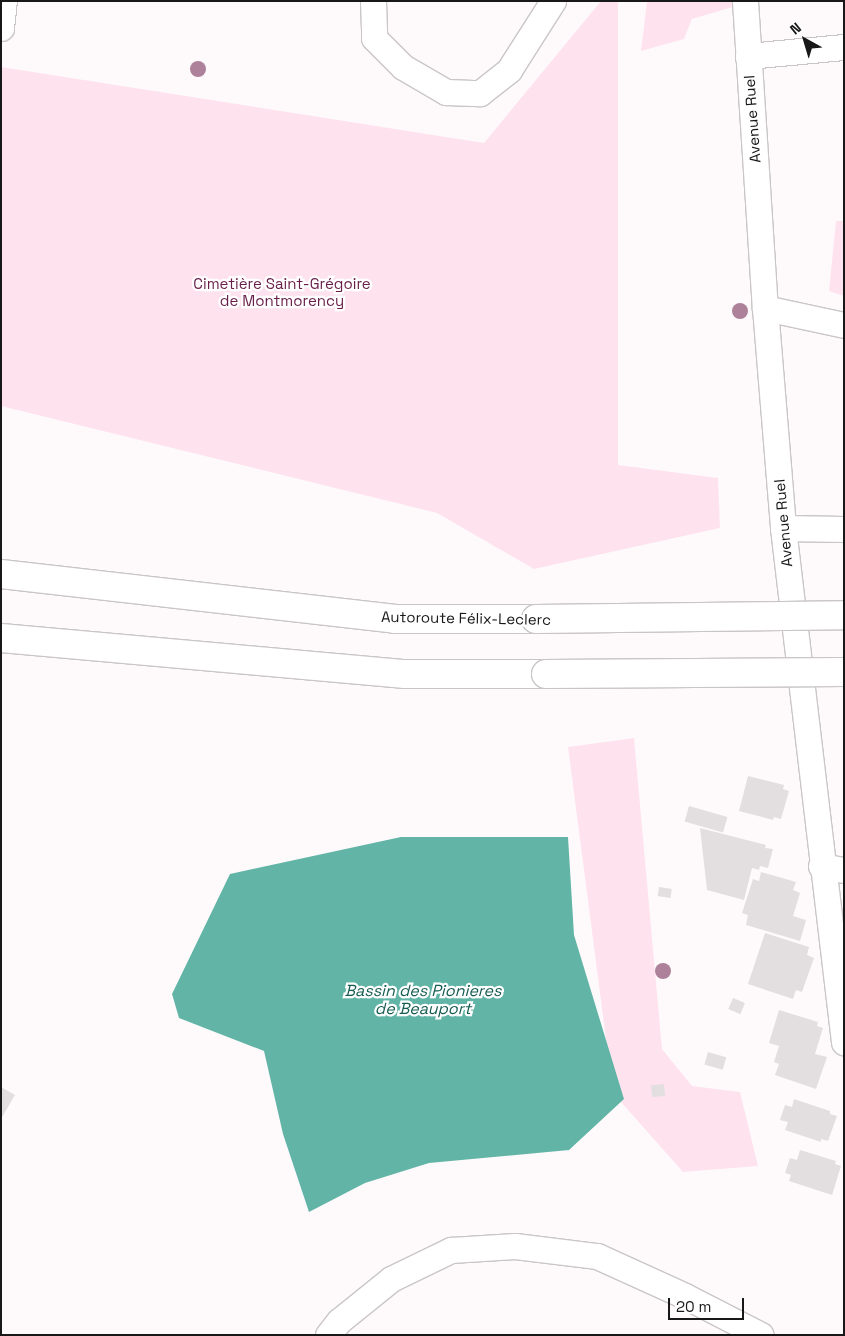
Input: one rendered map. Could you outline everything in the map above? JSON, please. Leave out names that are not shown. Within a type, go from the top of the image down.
[{"type":"highway","name":"Autoroute Félix-Leclerc","points":[[1,574],[395,619],[844,615]]},
{"type":"highway","points":[[1,638],[405,674],[844,672]]},
{"type":"street","points":[[1,28],[4,1]]},
{"type":"street","points":[[373,1],[374,38],[403,66],[446,92],[480,92],[509,70],[553,1]]},
{"type":"street","name":"Avenue Ruel","points":[[745,1],[765,308],[783,528],[833,868],[844,1042]]},
{"type":"street","points":[[748,56],[844,47]]},
{"type":"street","points":[[765,308],[844,325]]},
{"type":"street","points":[[783,528],[844,529]]},
{"type":"street","points":[[328,1335],[339,1321],[391,1279],[451,1250],[515,1246],[597,1256],[685,1296],[757,1334]]},
{"type":"green space","name":"Cimetière Saint-Grégoire de Montmorency","points":[[601,1],[618,1],[618,465],[718,478],[720,528],[534,569],[437,513],[1,406],[1,67],[484,143]]},
{"type":"green space","points":[[647,1],[734,1],[736,6],[692,19],[684,39],[641,51]]},
{"type":"green space","points":[[836,221],[844,221],[844,296],[829,291]]},
{"type":"green space","points":[[634,738],[662,1049],[692,1086],[740,1092],[758,1166],[683,1172],[613,1093],[568,747]]},
{"type":"water","name":"Bassin des Pionieres de Beauport","points":[[401,837],[568,837],[574,935],[624,1099],[569,1150],[429,1163],[365,1183],[309,1212],[283,1134],[264,1051],[179,1018],[172,994],[230,874]]},
{"type":"building","points":[[748,776],[784,785],[783,789],[789,791],[781,819],[774,817],[773,820],[739,811]]},
{"type":"building","points":[[689,806],[727,817],[723,832],[685,821]]},
{"type":"building","points":[[700,828],[766,845],[765,848],[773,849],[768,868],[760,866],[759,870],[752,868],[744,900],[707,890]]},
{"type":"building","points":[[761,872],[796,882],[793,890],[800,893],[793,916],[806,920],[800,941],[746,925],[748,915],[742,913],[753,879],[759,881]]},
{"type":"building","points":[[659,887],[672,889],[670,898],[658,896]]},
{"type":"building","points":[[765,933],[809,947],[807,955],[814,958],[802,992],[796,990],[793,999],[748,984]]},
{"type":"building","points":[[733,998],[745,1003],[740,1014],[728,1009]]},
{"type":"building","points":[[779,1010],[818,1022],[817,1026],[823,1028],[815,1054],[827,1057],[816,1089],[775,1075],[779,1064],[774,1062],[779,1046],[769,1043]]},
{"type":"building","points":[[708,1052],[726,1057],[723,1070],[704,1064]]},
{"type":"building","points":[[664,1084],[665,1096],[652,1097],[651,1085]]},
{"type":"building","points":[[1,1087],[15,1095],[1,1119]]},
{"type":"building","points":[[794,1099],[830,1111],[830,1114],[837,1116],[828,1141],[821,1139],[821,1142],[785,1130],[788,1122],[780,1120],[785,1105],[792,1107]]},
{"type":"building","points":[[800,1150],[836,1161],[835,1164],[841,1166],[832,1195],[789,1181],[791,1175],[785,1173],[790,1158],[797,1160]]}]
